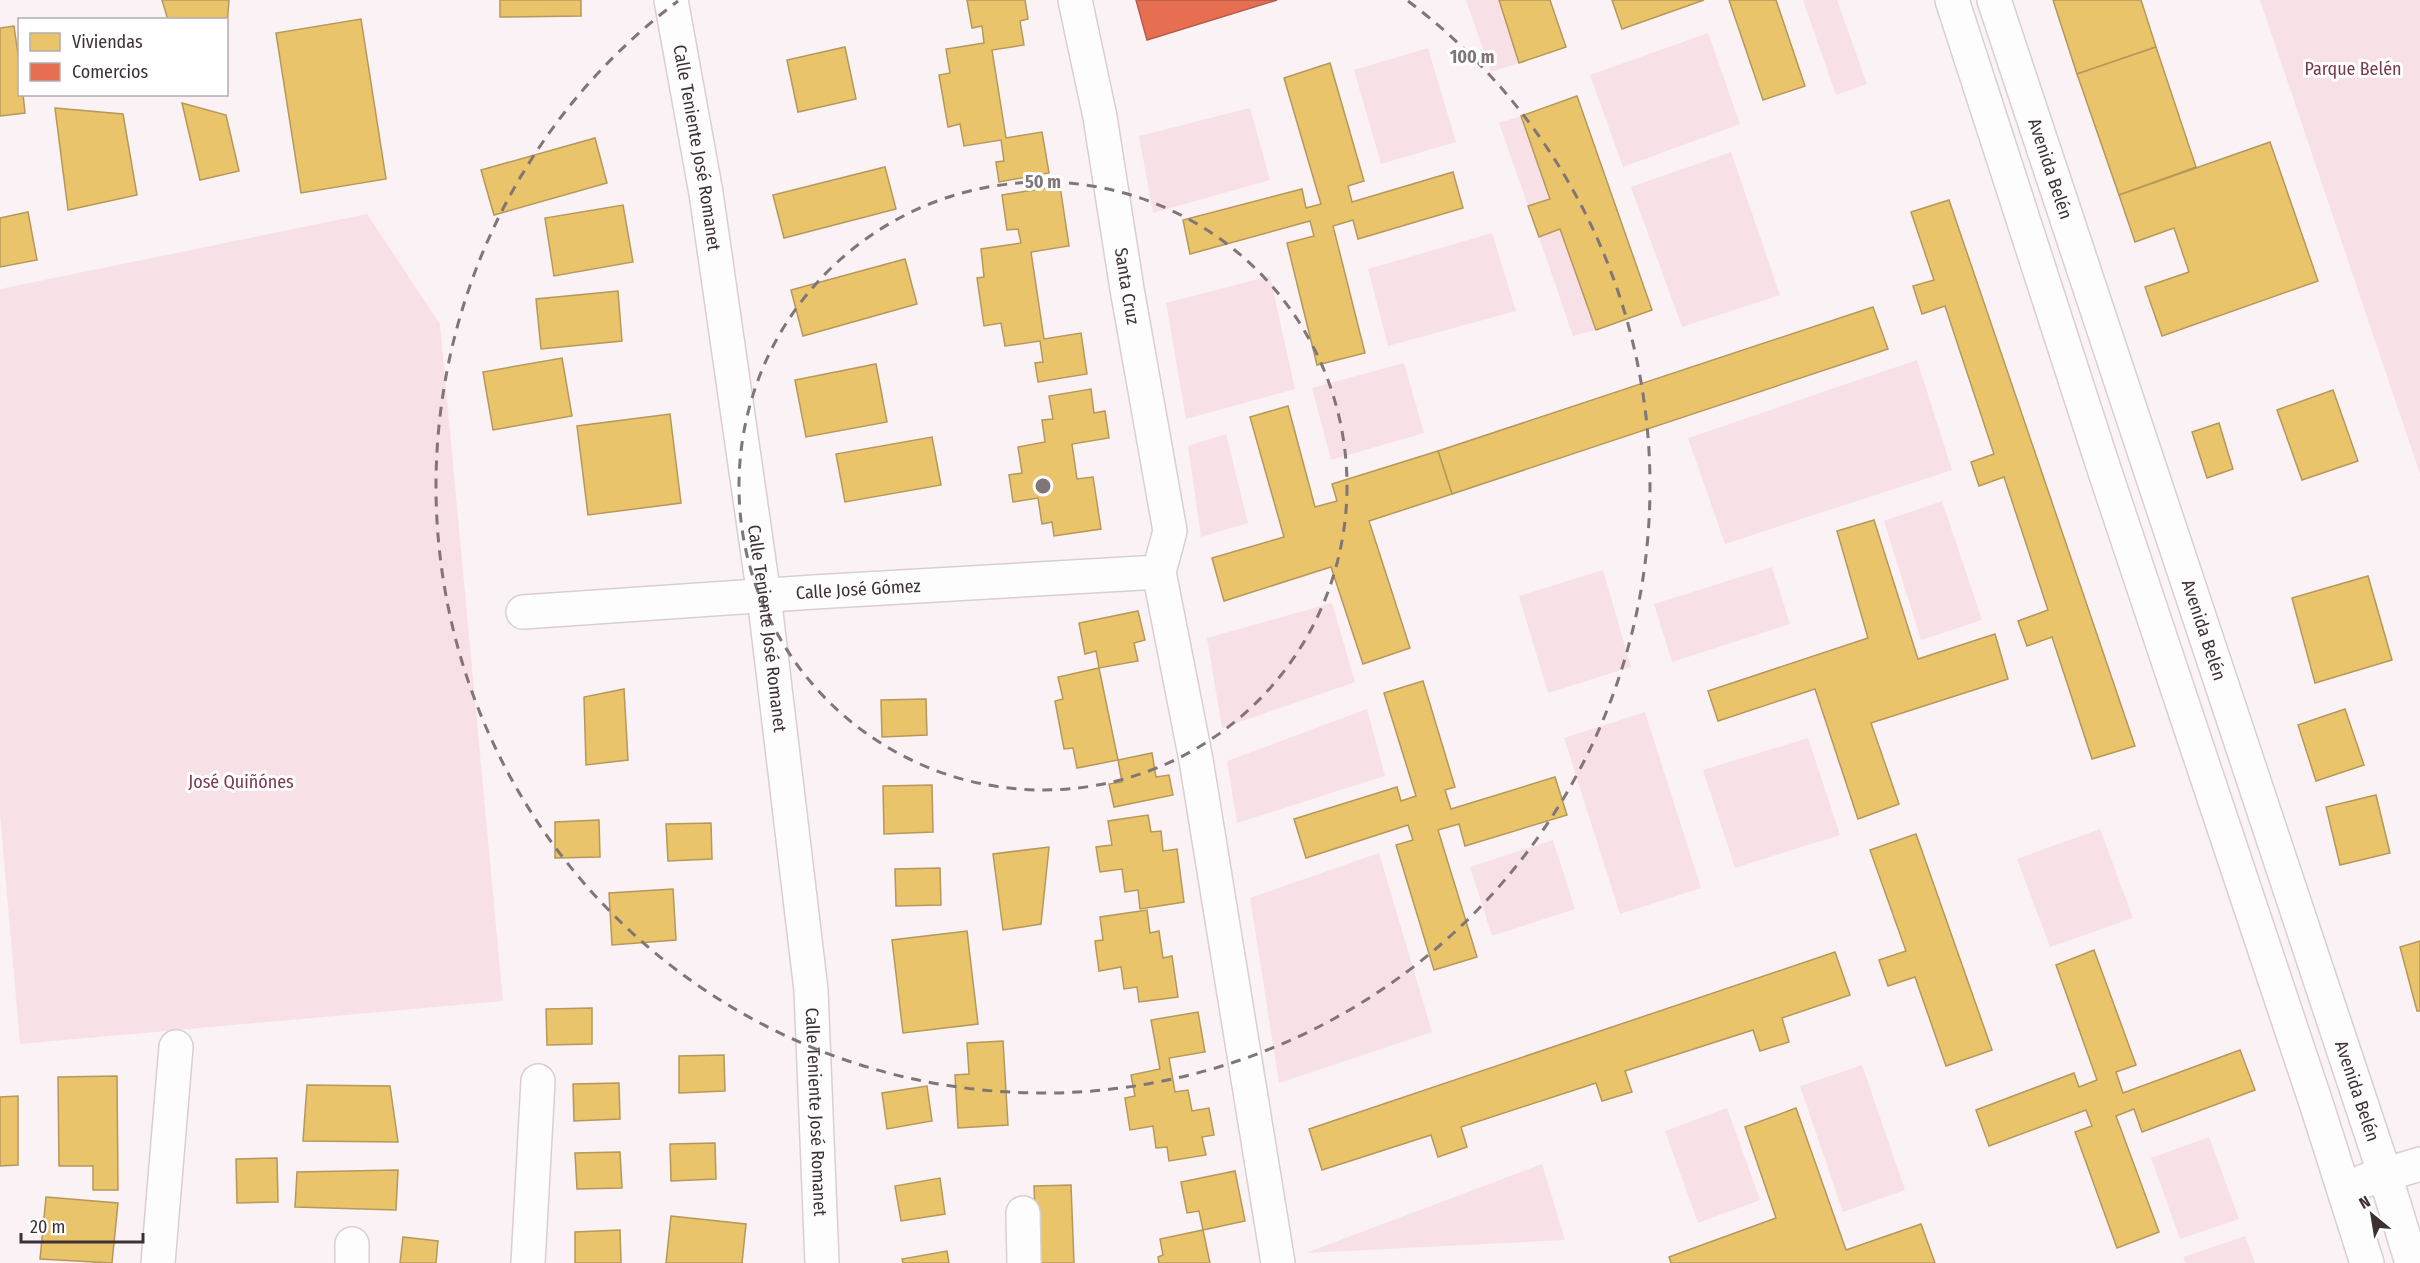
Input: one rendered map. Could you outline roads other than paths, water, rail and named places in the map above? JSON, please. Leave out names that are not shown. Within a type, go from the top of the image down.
[{"type":"street","name":"Calle Teniente José Romanet","points":[[671,0],[706,193],[764,596],[811,990],[822,1263]]},
{"type":"street","name":"Santa Cruz","points":[[1075,0],[1100,117],[1127,290],[1170,531],[1159,573]]},
{"type":"street","points":[[1952,0],[2105,472],[2367,1263]]},
{"type":"street","name":"Avenida Belén","points":[[1994,0],[2385,1175],[2412,1263]]},
{"type":"street","name":"Calle José Gómez","points":[[523,612],[1159,573]]},
{"type":"street","points":[[1159,573],[1196,760],[1278,1263]]},
{"type":"street","points":[[158,1263],[176,1047]]},
{"type":"street","points":[[528,1263],[538,1081]]},
{"type":"street","points":[[2343,1187],[2420,1164]]},
{"type":"street","points":[[1023,1213],[1024,1263]]},
{"type":"park label","name":"Parque Belén","points":[[2353,69]]},
{"type":"park label","name":"José Quiñónes","points":[[241,782]]}]
